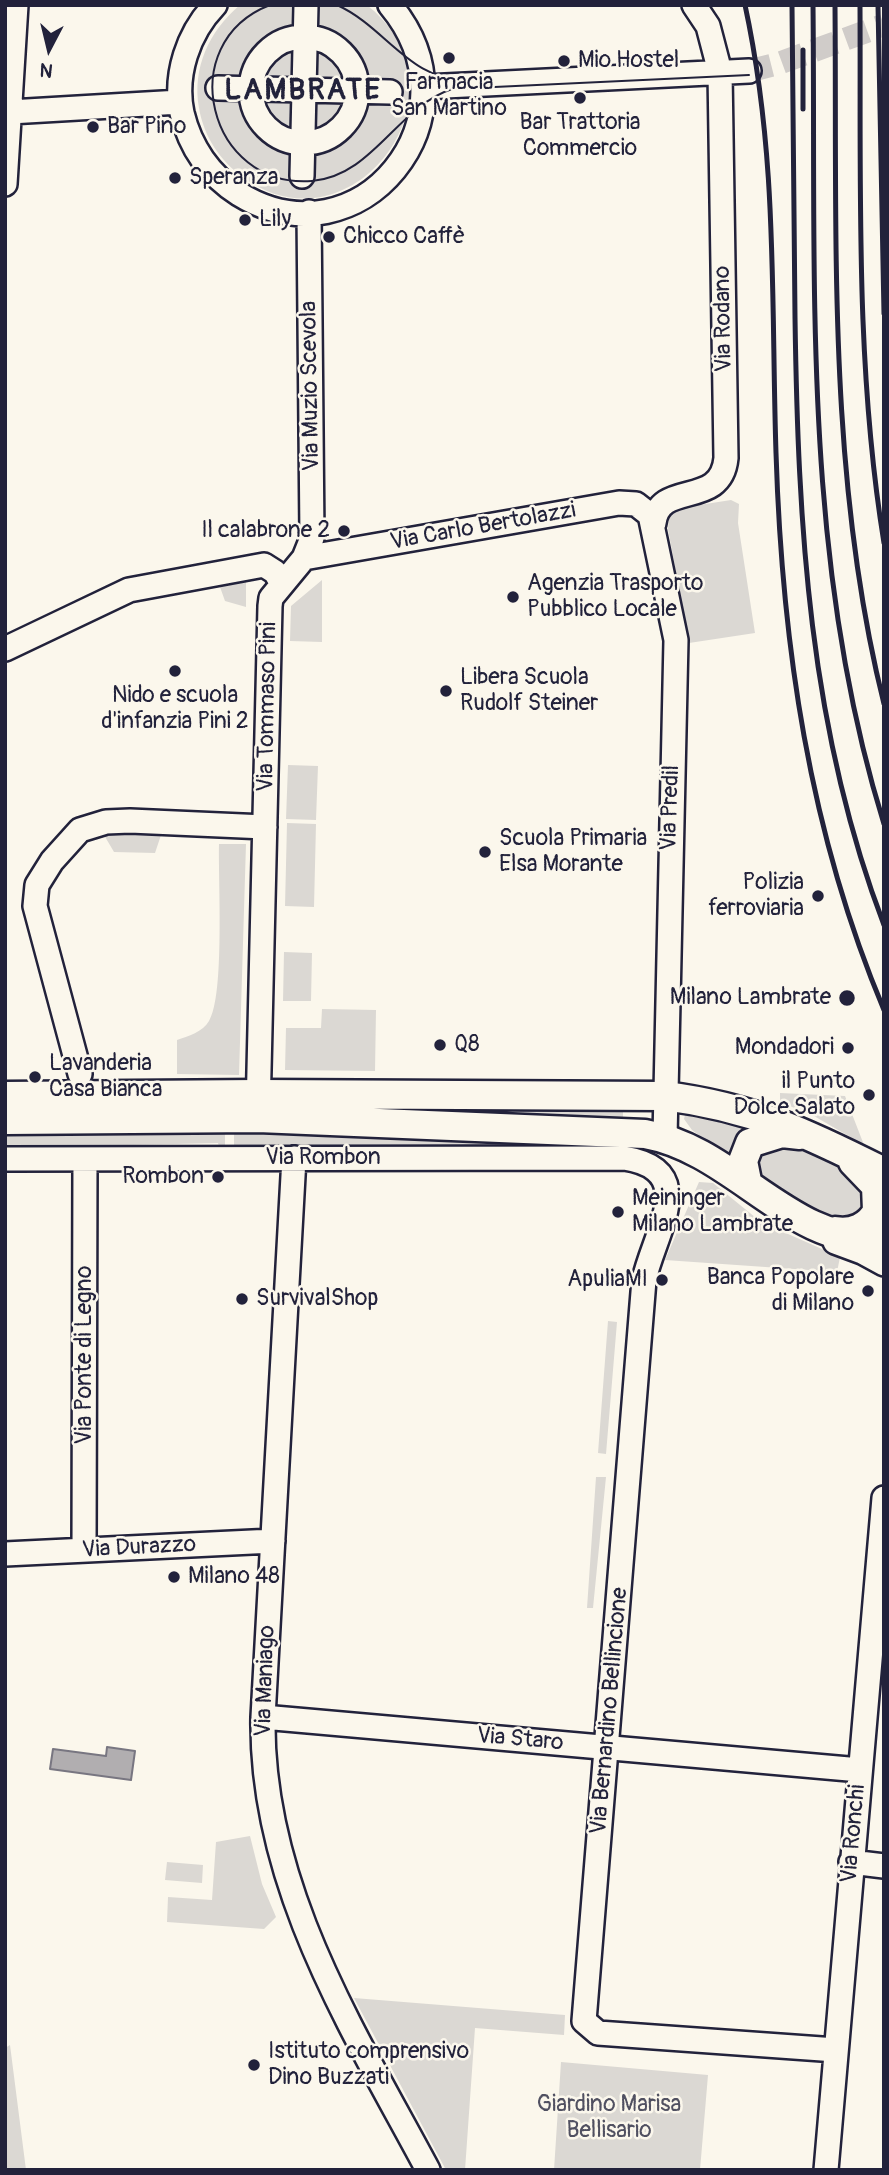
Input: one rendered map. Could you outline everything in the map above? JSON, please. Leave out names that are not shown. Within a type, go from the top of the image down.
[{"type":"main road","name":"Via Rombon","points":[[5,1096],[258,1106],[616,1131],[664,1137],[700,1152],[810,1225],[847,1239],[884,1240]]},
{"type":"main road","name":"Via Rombon","points":[[5,1120],[258,1106],[665,1096],[754,1113],[826,1143]]},
{"type":"main road","points":[[747,1181],[743,1161],[750,1143],[782,1133],[826,1143],[881,1184],[877,1211],[867,1224],[844,1232],[810,1225]]},
{"type":"street","points":[[5,184],[16,5]]},
{"type":"street","points":[[215,5],[196,29],[181,78],[180,102],[189,136],[199,156],[229,187],[268,207],[289,212],[309,212],[359,198],[387,178],[404,158],[416,135],[425,87],[419,54],[412,36],[390,5]]},
{"type":"street","points":[[302,176],[306,5]]},
{"type":"street","name":"Via Rodano","points":[[654,523],[658,509],[666,501],[706,489],[716,483],[725,463],[720,72],[708,26],[694,5]]},
{"type":"street","points":[[305,37],[328,43],[342,53],[355,74],[357,91],[354,109],[341,129],[326,139],[303,144],[285,140],[265,127],[255,112],[250,89],[256,66],[267,51],[287,39],[305,37]]},
{"type":"street","points":[[425,87],[748,71]]},
{"type":"street","points":[[218,88],[390,92]]},
{"type":"street","points":[[10,112],[180,102]]},
{"type":"street","name":"Via Muzio Scevola","points":[[304,558],[312,538],[309,212]]},
{"type":"street","name":"Via Carlo Bertolazzi","points":[[304,558],[619,503],[636,504],[645,509],[654,523]]},
{"type":"street","name":"Via Predil","points":[[654,523],[676,640],[664,1137]]},
{"type":"street","name":"Via Tommaso Pini","points":[[258,1106],[270,606],[271,598],[304,558]]},
{"type":"street","points":[[5,649],[116,594],[144,586],[264,565],[275,572],[282,584]]},
{"type":"street","points":[[79,1074],[35,906],[37,885],[52,861],[80,830],[106,822],[265,827]]},
{"type":"street","name":"Via Maniago","points":[[294,1158],[263,1717],[266,1793],[287,1882],[312,1941],[367,2056],[428,2170]]},
{"type":"street","name":"Via Rombon","points":[[5,1159],[624,1158],[640,1161]]},
{"type":"street","name":"Via Ponte di Legno","points":[[85,1159],[85,1550]]},
{"type":"street","name":"Via Bernardino Bellincione","points":[[640,1161],[663,1175],[668,1192],[664,1219],[644,1280],[608,1748],[584,2012],[590,2028],[598,2033],[836,2050]]},
{"type":"street","points":[[810,1225],[819,1236],[862,1252],[884,1264]]},
{"type":"street","name":"Via Ronchi","points":[[826,2170],[884,1498]]},
{"type":"street","name":"Via Durazzo","points":[[5,1554],[273,1541]]},
{"type":"street","name":"Via Staro","points":[[263,1717],[860,1770]]},
{"type":"street","points":[[851,1862],[884,1866]]},
{"type":"green space","points":[[240,5],[367,5],[398,41],[409,80],[405,119],[387,154],[359,181],[324,196],[285,197],[244,178],[214,148],[201,119],[198,79],[205,51],[212,38]]},
{"type":"green space","points":[[731,500],[739,504],[738,523],[755,633],[689,643],[668,529],[669,517],[680,508]]},
{"type":"green space","points":[[322,580],[322,642],[290,641],[291,606]]},
{"type":"green space","points":[[246,582],[246,607],[225,601],[220,587]]},
{"type":"green space","points":[[288,765],[318,766],[316,820],[286,819]]},
{"type":"green space","points":[[287,823],[316,824],[314,907],[285,906]]},
{"type":"green space","points":[[104,835],[161,835],[155,853],[114,852]]},
{"type":"green space","points":[[219,844],[246,844],[239,1075],[177,1074],[177,1040],[203,1028],[214,1007],[220,936]]},
{"type":"green space","points":[[284,952],[312,953],[311,1001],[283,1001]]},
{"type":"green space","points":[[322,1009],[376,1010],[375,1071],[285,1070],[286,1028],[321,1028]]},
{"type":"green space","points":[[780,1093],[845,1096],[864,1145],[814,1116],[780,1102]]},
{"type":"green space","points":[[293,1106],[623,1112],[623,1121]]},
{"type":"green space","points":[[685,1115],[746,1127],[747,1131],[732,1161],[692,1130],[684,1119]]},
{"type":"green space","points":[[5,1131],[225,1131],[225,1151],[220,1150],[218,1143],[5,1148]]},
{"type":"green space","points":[[234,1131],[612,1145],[612,1150],[241,1145],[239,1150],[234,1151]]},
{"type":"green space","points":[[764,1146],[806,1152],[829,1161],[864,1185],[869,1208],[849,1221],[812,1214],[755,1173],[756,1151]]},
{"type":"green space","points":[[699,1182],[713,1183],[761,1222],[840,1257],[837,1272],[665,1260]]},
{"type":"green space","points":[[608,1321],[617,1322],[606,1454],[598,1453]]},
{"type":"green space","points":[[596,1477],[606,1477],[593,1608],[587,1608]]},
{"type":"green space","points":[[250,1836],[262,1884],[276,1917],[264,1929],[167,1922],[168,1897],[212,1900],[216,1842]]},
{"type":"green space","points":[[167,1862],[203,1865],[202,1883],[165,1880]]},
{"type":"green space","points":[[354,1998],[565,2015],[564,2035],[475,2028],[465,2170],[446,2170]]},
{"type":"green space","points":[[10,2045],[26,2170],[5,2170],[5,2048]]},
{"type":"green space","name":"Giardino Marisa Bellisario","points":[[561,2062],[708,2075],[700,2170],[554,2170]]},
{"type":"shaded area","points":[[107,1747],[135,1751],[131,1780],[50,1769],[53,1749],[106,1756]]},
{"type":"tunnel","points":[[749,71],[777,64],[884,25]]},
{"type":"tram line","points":[[270,5],[239,24],[221,50],[213,79],[215,110],[227,139],[248,162],[276,177],[312,181],[333,176],[352,167],[416,110],[452,89],[749,75]]},
{"type":"tram line","points":[[337,5],[370,26],[414,63],[448,78],[468,80]]},
{"type":"railway","points":[[745,5],[756,62],[768,173],[779,524],[793,666],[818,806],[836,875],[884,1010]]},
{"type":"railway","points":[[792,5],[797,395],[812,626],[839,777],[859,851],[884,925]]},
{"type":"railway","points":[[813,5],[815,315],[818,418],[826,520],[838,622],[857,724],[884,824]]},
{"type":"railway","points":[[835,5],[836,269],[844,444],[853,532],[866,618],[884,704]]},
{"type":"railway","points":[[860,5],[860,207],[864,342],[868,409],[884,543]]},
{"type":"railway","points":[[878,5],[884,314]]},
{"type":"railway","points":[[803,50],[803,109]]},
{"type":"place","name":"Farmacia San Martino","points":[[449,58]]},
{"type":"place","name":"Mio Hostel","points":[[564,61]]},
{"type":"place","name":"Bar Trattoria Commercio","points":[[580,98]]},
{"type":"place","name":"Bar Pino","points":[[93,127]]},
{"type":"place","name":"Speranza","points":[[175,178]]},
{"type":"place","name":"Lily","points":[[245,220]]},
{"type":"place","name":"Chicco Caffè","points":[[329,237]]},
{"type":"place","name":"Il calabrone 2","points":[[344,531]]},
{"type":"place","name":"Agenzia Trasporto Pubblico Locale","points":[[513,597]]},
{"type":"place","name":"Nido e scuola d'infanzia Pini 2","points":[[175,671]]},
{"type":"place","name":"Libera Scuola Rudolf Steiner","points":[[446,691]]},
{"type":"place","name":"Scuola Primaria Elsa Morante","points":[[485,852]]},
{"type":"place","name":"Polizia ferroviaria","points":[[818,896]]},
{"type":"place","name":"Milano Lambrate","points":[[847,998]]},
{"type":"place","name":"Q8","points":[[440,1045]]},
{"type":"place","name":"Mondadori","points":[[848,1048]]},
{"type":"place","name":"Lavanderia Casa Bianca","points":[[35,1077]]},
{"type":"place","name":"il Punto Dolce Salato","points":[[869,1095]]},
{"type":"place","name":"Rombon","points":[[218,1177]]},
{"type":"place","name":"Meininger Milano Lambrate","points":[[618,1212]]},
{"type":"place","name":"ApuliaMI","points":[[662,1280]]},
{"type":"place","name":"Banca Popolare di Milano","points":[[868,1291]]},
{"type":"place","name":"SurvivalShop","points":[[242,1299]]},
{"type":"place","name":"Milano 48","points":[[174,1577]]},
{"type":"place","name":"Istituto comprensivo Dino Buzzati","points":[[254,2065]]},
{"type":"district","name":"LAMBRATE","points":[[303,91]]}]
